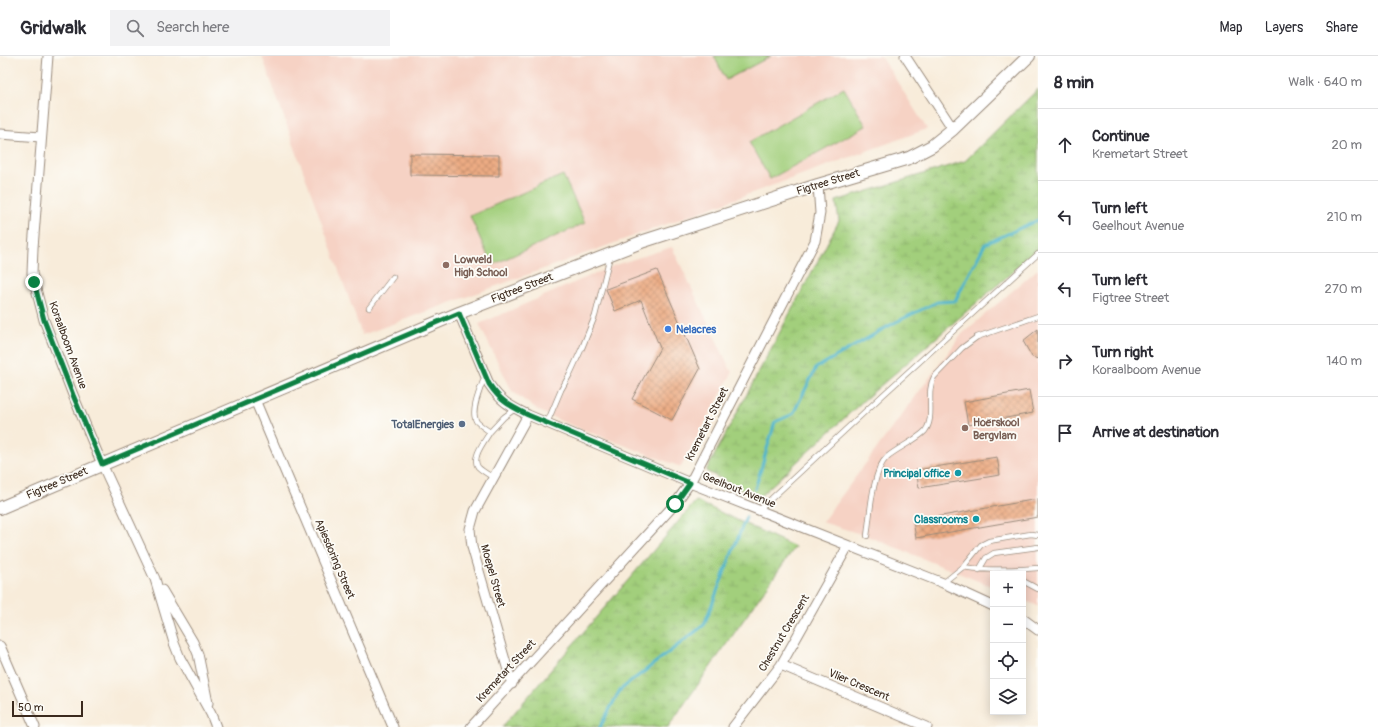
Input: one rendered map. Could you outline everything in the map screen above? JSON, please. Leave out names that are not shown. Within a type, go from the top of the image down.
[{"type":"street","name":"Koraalboom Avenue","points":[[48,56],[32,273],[44,320],[102,464],[155,579],[194,642],[211,714]]},
{"type":"street","points":[[905,56],[953,129]]},
{"type":"street","name":"Figtree Street","points":[[0,508],[459,313],[611,254],[818,185],[909,158],[932,146],[953,129],[1029,56]]},
{"type":"street","points":[[0,134],[41,137]]},
{"type":"street","name":"Kremetart Street","points":[[472,727],[675,504],[690,483],[815,241],[820,213],[818,185]]},
{"type":"street","name":"Geelhout Avenue","points":[[459,313],[489,384],[507,405],[690,483],[943,583],[990,605]]},
{"type":"street","name":"Apiesdoring Street","points":[[255,400],[393,727]]},
{"type":"street","name":"Moepel Street","points":[[512,684],[472,546],[470,529],[475,511],[528,415]]},
{"type":"street","name":"Chestnut Crescent","points":[[733,727],[781,665],[848,546]]},
{"type":"street","name":"Koraalboom Avenue","points":[[155,579],[180,658],[211,714],[216,727]]},
{"type":"street","points":[[1026,622],[1038,630]]},
{"type":"street","points":[[0,646],[35,727]]},
{"type":"street","name":"Vlier Crescent","points":[[781,665],[927,727]]},
{"type":"lane","points":[[547,423],[561,390],[573,368],[595,316],[611,254]]},
{"type":"lane","points":[[758,511],[1038,254]]},
{"type":"lane","points":[[369,308],[393,277]]},
{"type":"lane","points":[[867,536],[874,490],[880,468],[886,458],[924,431],[930,419],[931,383],[934,377],[962,348],[977,337],[1038,316]]},
{"type":"lane","points":[[485,375],[474,413],[476,422],[490,432]]},
{"type":"lane","points":[[494,478],[479,468],[476,461],[477,456],[490,432],[515,408]]},
{"type":"lane","points":[[943,583],[963,567],[976,550],[989,541],[1030,534],[1038,535]]},
{"type":"lane","points":[[978,570],[986,558],[994,553],[1038,547]]},
{"type":"lane","points":[[963,567],[978,570],[997,571]]},
{"type":"lane","points":[[1022,571],[1038,568]]},
{"type":"lane","points":[[1026,583],[1038,590]]},
{"type":"shaded area","name":"Lowveld High School","points":[[262,56],[881,56],[927,129],[362,335]]},
{"type":"shaded area","name":"Nelacres","points":[[672,247],[732,373],[681,467],[561,421],[537,410],[512,391],[479,324],[615,265]]},
{"type":"shaded area","name":"Hoërskool Bergvlam","points":[[1038,269],[1038,606],[1026,601],[1026,571],[990,571],[990,586],[867,536],[822,522],[962,334]]},
{"type":"green space","points":[[714,56],[771,56],[726,80]]},
{"type":"green space","points":[[844,88],[866,126],[770,179],[749,142]]},
{"type":"green space","points":[[1038,89],[1038,250],[864,400],[758,498],[706,471],[839,221],[836,201],[965,161]]},
{"type":"green space","points":[[563,175],[585,223],[492,265],[470,216]]},
{"type":"green space","points":[[696,501],[795,547],[668,727],[502,727]]},
{"type":"building","points":[[410,154],[499,155],[499,176],[410,175]]},
{"type":"building","name":"Nelacres","points":[[657,270],[700,369],[672,420],[632,399],[660,348],[641,300],[615,311],[606,289]]},
{"type":"building","points":[[1038,329],[1038,359],[1032,357],[1023,341]]},
{"type":"building","points":[[1029,390],[1033,413],[968,425],[964,402]]},
{"type":"building","name":"Principal office","points":[[997,457],[1000,475],[919,488],[916,470]]},
{"type":"building","name":"Classrooms","points":[[1038,499],[1038,517],[916,538],[913,521]]},
{"type":"waterway","points":[[755,489],[775,422],[793,414],[816,368],[894,323],[937,302],[955,301],[985,244],[1038,220]]},
{"type":"waterway","points":[[600,727],[620,690],[704,625],[746,517]]},
{"type":"place","name":"Lowveld High School","points":[[446,265]]},
{"type":"place","name":"Nelacres","points":[[668,329]]},
{"type":"place","name":"TotalEnergies","points":[[462,424]]},
{"type":"place","name":"Hoërskool Bergvlam","points":[[965,428]]},
{"type":"place","name":"Principal office","points":[[958,473]]},
{"type":"place","name":"Classrooms","points":[[976,519]]},
{"type":"route","points":[[34,282],[44,320],[102,464],[459,313],[489,384],[507,405],[690,483],[675,504]]}]
